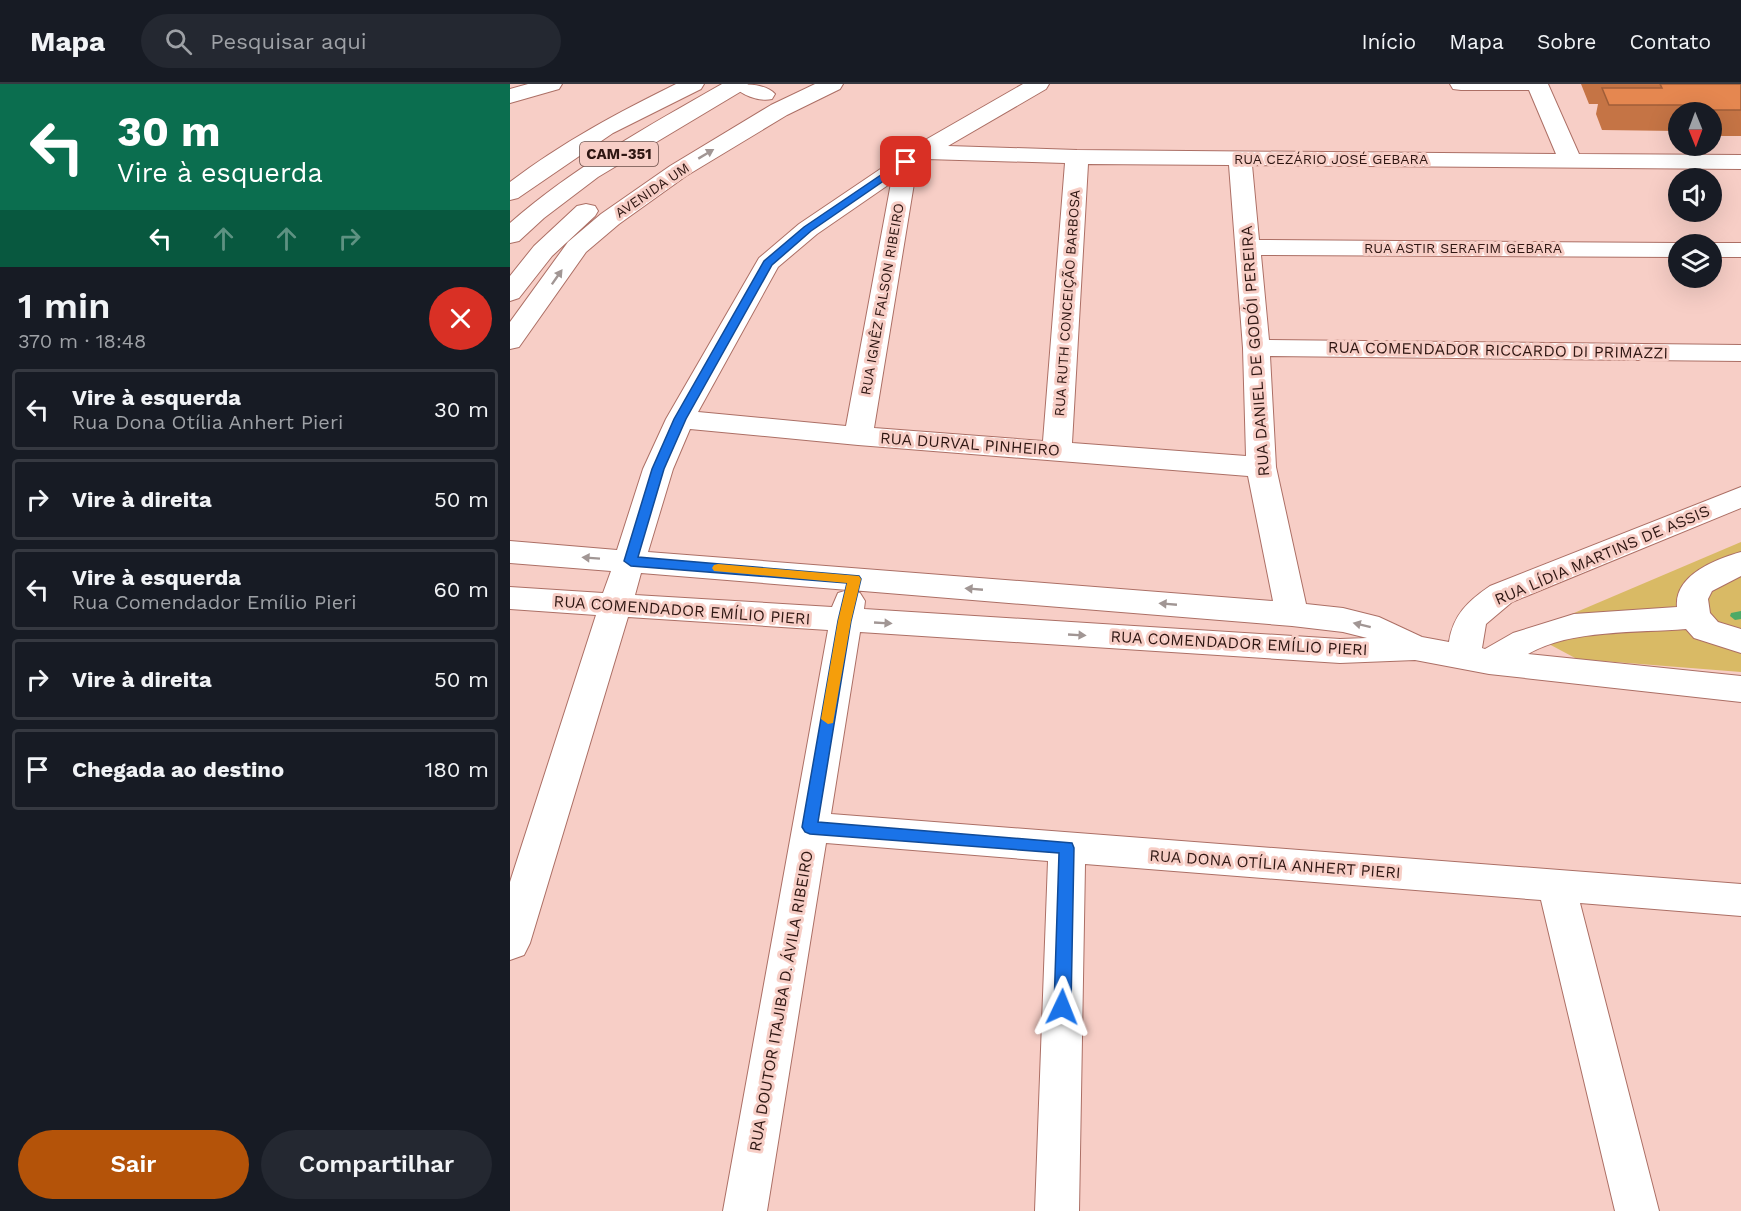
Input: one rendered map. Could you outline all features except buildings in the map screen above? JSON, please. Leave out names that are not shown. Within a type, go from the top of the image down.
[{"type":"street","points":[[510,96],[551,84]]},
{"type":"street","points":[[510,193],[605,128],[693,84]]},
{"type":"street","name":"CAM-351","points":[[510,236],[539,208],[608,160],[737,84]]},
{"type":"street","points":[[743,84],[774,89]]},
{"type":"street","name":"AVENIDA UM","points":[[510,341],[577,248],[610,219],[678,171],[779,110],[832,84]]},
{"type":"street","points":[[510,943],[658,469],[680,419],[768,263],[808,229],[914,157],[1038,84]]},
{"type":"street","points":[[1461,84],[1537,84],[1571,161]]},
{"type":"street","name":"AVENIDA UM","points":[[510,293],[543,251],[596,203],[774,89]]},
{"type":"street","name":"RUA CEZÁRIO JOSÉ GEBARA","points":[[914,157],[1741,162]]},
{"type":"street","name":"RUA IGNÊZ FALSON RIBEIRO","points":[[858,436],[914,157]]},
{"type":"street","name":"RUA RUTH CONCEIÇÃO BARBOSA","points":[[1058,450],[1077,157]]},
{"type":"street","name":"RUA DANIEL DE GODÓI PEREIRA","points":[[1240,159],[1256,348],[1261,467],[1292,614]]},
{"type":"street","name":"RUA ASTIR SERAFIM GEBARA","points":[[1247,247],[1668,250]]},
{"type":"street","points":[[1722,250],[1741,250]]},
{"type":"street","points":[[510,303],[518,306],[538,304]]},
{"type":"street","name":"RUA COMENDADOR RICCARDO DI PRIMAZZI","points":[[1256,348],[1741,352]]},
{"type":"street","name":"RUA DURVAL PINHEIRO","points":[[680,419],[858,436],[1261,467]]},
{"type":"street","name":"RUA LÍDIA MARTINS DE ASSIS","points":[[1477,659],[1466,630],[1477,610],[1502,594],[1741,497]]},
{"type":"street","name":"RUA COMENDADOR EMÍLIO PIERI","points":[[510,552],[1292,614],[1344,620],[1379,629],[1415,648]]},
{"type":"street","points":[[1741,563],[1699,584],[1692,599],[1694,617],[1706,630],[1741,641]]},
{"type":"street","name":"RUA DOUTOR ITAJIBA D. ÁVILA RIBEIRO","points":[[746,1211],[844,621],[855,579]]},
{"type":"street","name":"RUA COMENDADOR EMÍLIO PIERI","points":[[510,598],[1340,651],[1415,648]]},
{"type":"street","points":[[1477,659],[1574,626],[1694,617]]},
{"type":"street","points":[[1415,648],[1477,659],[1741,689]]},
{"type":"street","name":"RUA DONA OTÍLIA ANHERT PIERI","points":[[810,827],[1741,900]]},
{"type":"street","points":[[1057,1211],[1067,848]]},
{"type":"street","points":[[1557,886],[1637,1211]]},
{"type":"shaded area","points":[[1741,542],[1741,672],[1577,659],[1547,643],[1567,616]]},
{"type":"waterway","points":[[1735,616],[1741,615]]},
{"type":"slow traffic","points":[[718,568],[855,579],[844,621],[828,719]]},
{"type":"route","points":[[906,162],[808,229],[768,263],[680,419],[658,469],[631,561],[855,579],[844,621],[810,827],[1067,848],[1062,1007]]}]
